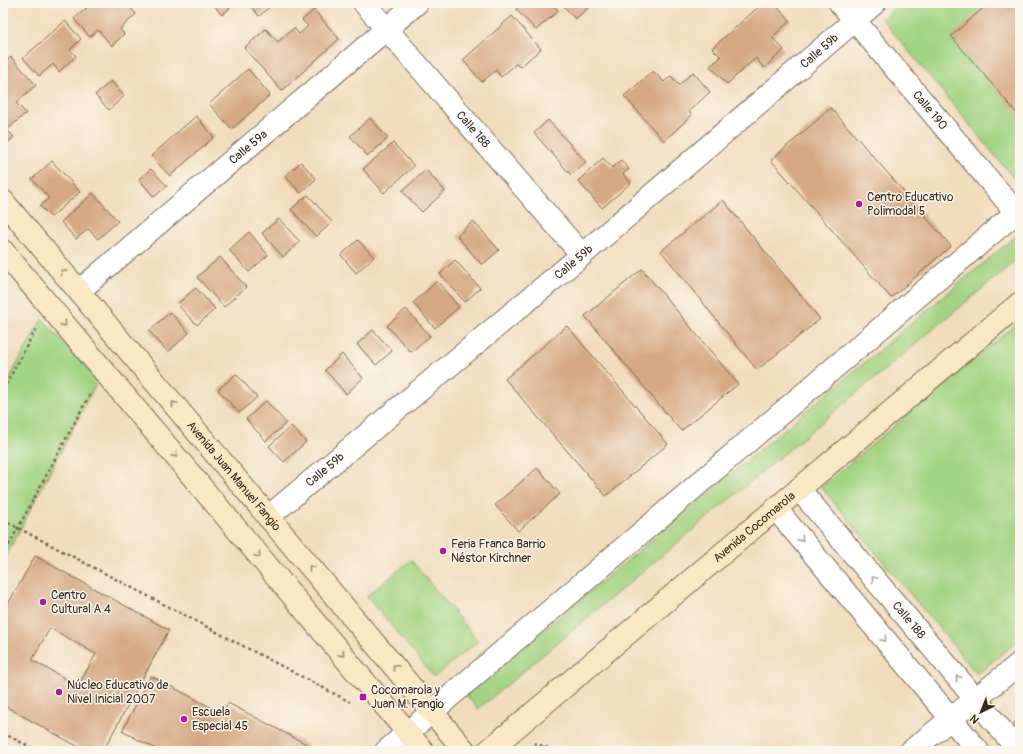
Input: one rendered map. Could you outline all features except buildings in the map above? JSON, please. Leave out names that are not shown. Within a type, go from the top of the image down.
[{"type":"main road","name":"Avenida Juan Manuel Fangio","points":[[3,201],[465,751]]},
{"type":"main road","points":[[3,251],[423,751]]},
{"type":"main road","name":"Avenida Cocomarola","points":[[488,751],[1020,304]]},
{"type":"street","name":"Calle 188","points":[[364,3],[582,255]]},
{"type":"street","name":"Calle 59a","points":[[79,291],[417,3]]},
{"type":"street","name":"Calle 190","points":[[840,3],[1019,213]]},
{"type":"street","name":"Calle 59b","points":[[268,517],[582,255],[875,3]]},
{"type":"street","points":[[386,751],[1019,213]]},
{"type":"street","name":"Calle 188","points":[[799,489],[1018,751]]},
{"type":"street","points":[[776,509],[978,751]]},
{"type":"street","points":[[911,751],[1020,663]]},
{"type":"path","points":[[3,390],[49,306]]},
{"type":"path","points":[[3,556],[103,369]]},
{"type":"path","points":[[3,520],[352,704]]},
{"type":"path","points":[[3,733],[38,751]]},
{"type":"path","points":[[666,751],[725,751]]},
{"type":"green space","points":[[901,3],[1020,3],[1020,179],[1017,182],[882,19]]},
{"type":"green space","points":[[1016,236],[1020,240],[1020,257],[478,709],[466,695]]},
{"type":"green space","points":[[42,319],[98,380],[3,562],[3,390]]},
{"type":"green space","points":[[1020,321],[1020,639],[977,674],[821,487]]},
{"type":"green space","points":[[411,560],[478,641],[434,677],[367,596]]},
{"type":"place","name":"Centro Educativo Polimodal 5","points":[[859,204]]},
{"type":"place","name":"Feria Franca Barrio Néstor Kirchner","points":[[443,551]]},
{"type":"place","name":"Centro Cultural A 4","points":[[43,602]]},
{"type":"place","name":"Núcleo Educativo de Nivel Inicial 2007","points":[[59,692]]},
{"type":"place","name":"Cocomarola y Juan M. Fangio","points":[[363,697]]},
{"type":"place","name":"Escuela Especial 45","points":[[184,719]]}]
